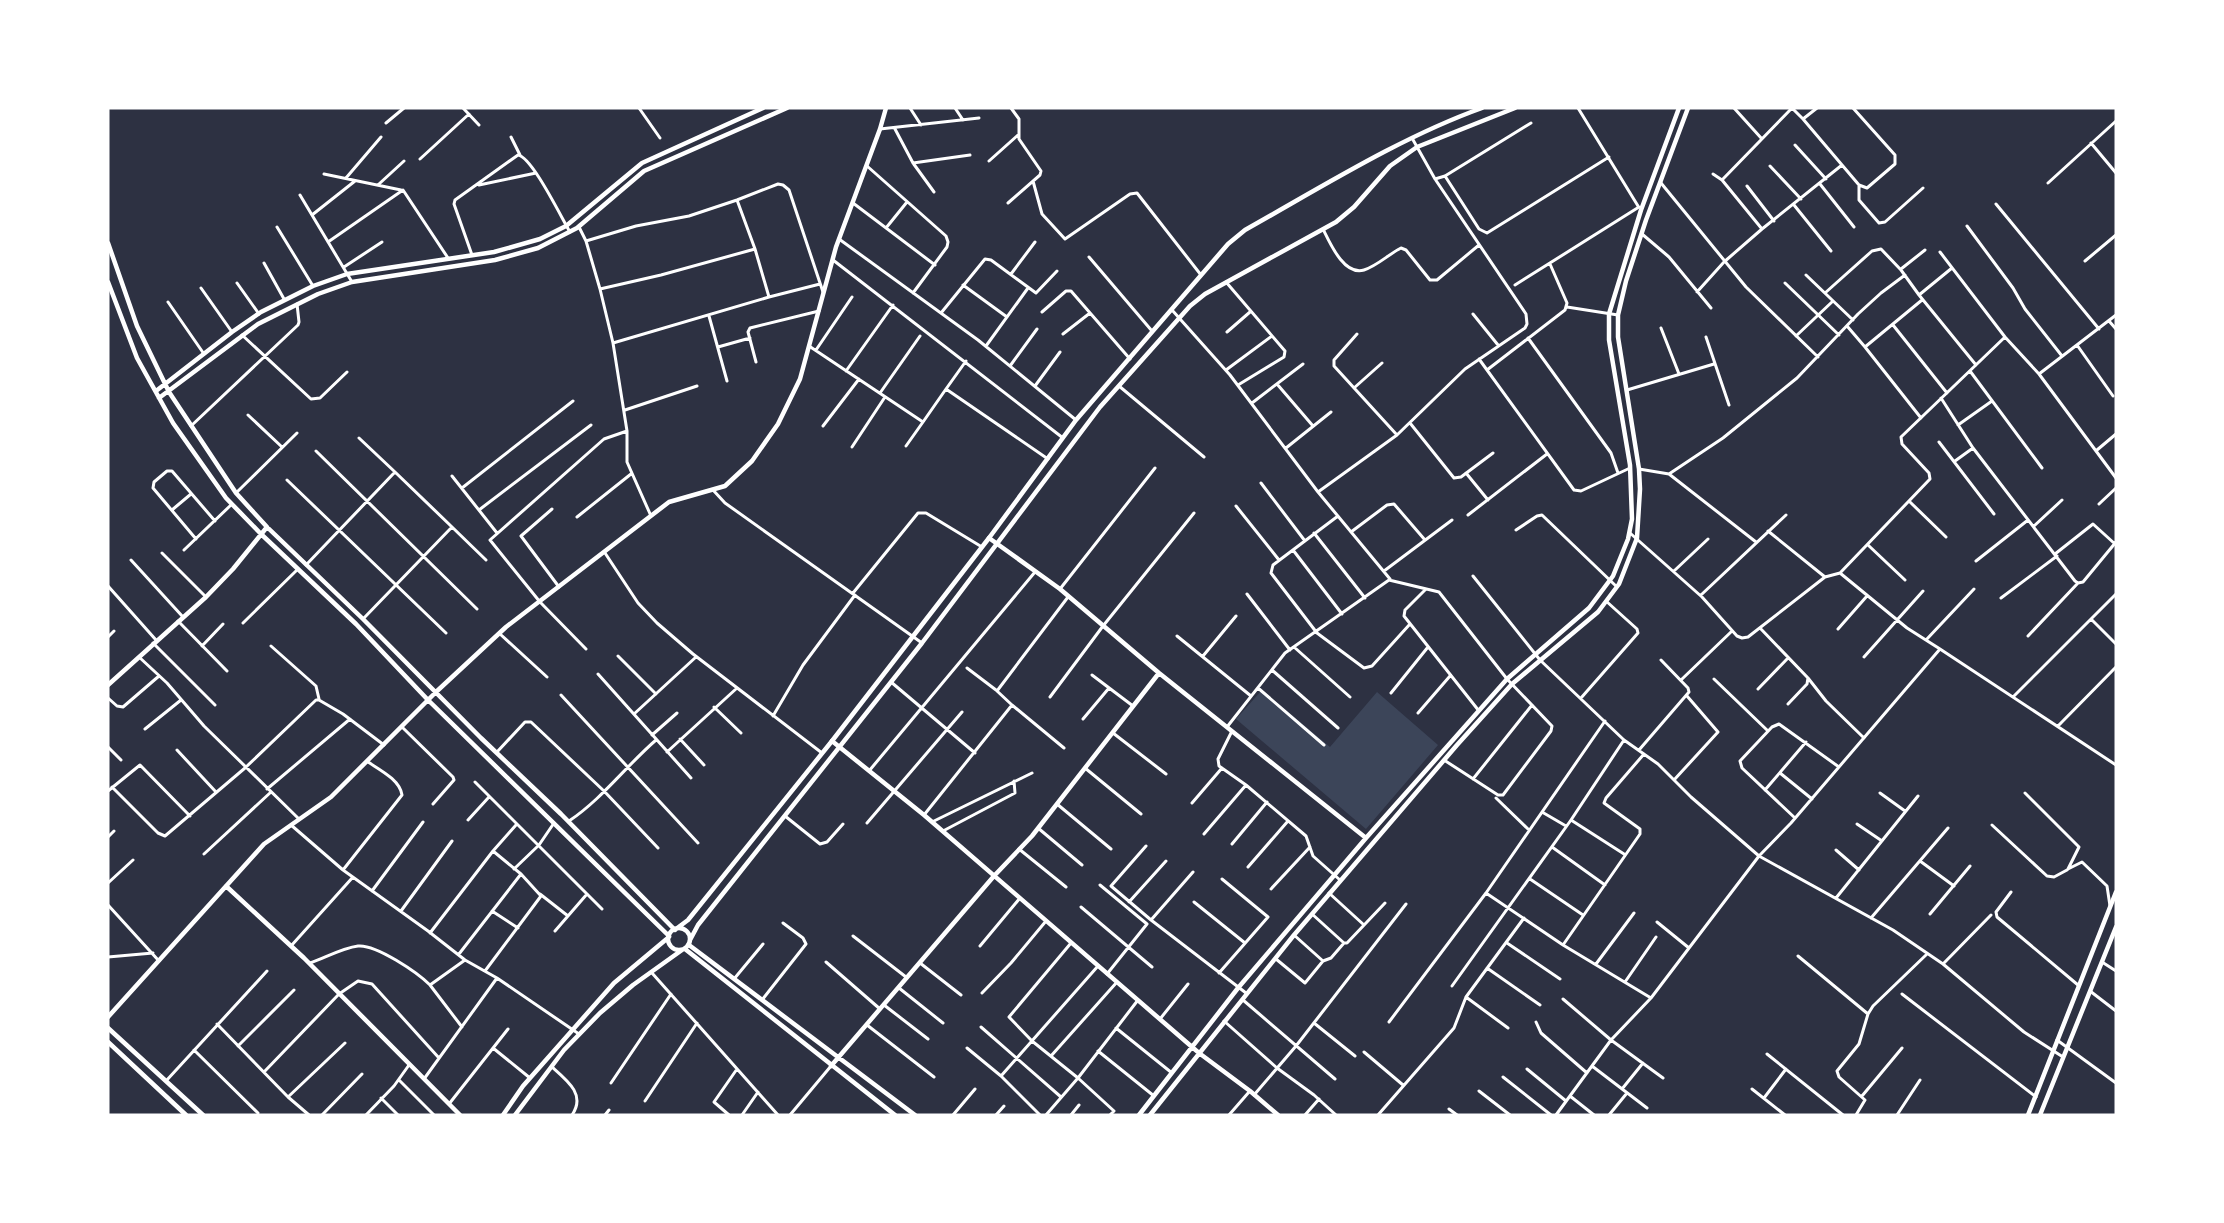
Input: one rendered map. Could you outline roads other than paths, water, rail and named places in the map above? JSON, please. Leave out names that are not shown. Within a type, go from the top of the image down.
[{"type":"street","points":[[386,123],[404,108]]},
{"type":"street","points":[[463,108],[479,125]]},
{"type":"street","points":[[639,108],[660,138]]},
{"type":"street","points":[[156,391],[259,314],[313,286],[347,274],[473,256],[534,241],[566,226],[642,163],[763,108]]},
{"type":"street","points":[[159,398],[258,324],[318,294],[352,282],[495,260],[538,248],[570,233],[644,171],[787,108]]},
{"type":"street","points":[[108,1017],[264,844],[331,797],[436,692],[500,633],[669,502],[725,486],[752,461],[778,424],[800,379],[839,239],[886,108]]},
{"type":"street","points":[[910,108],[921,126]]},
{"type":"street","points":[[955,108],[963,120]]},
{"type":"street","points":[[1008,203],[1040,175],[1041,169],[1019,139],[1019,120],[1011,108]]},
{"type":"street","points":[[503,1115],[530,1078],[624,973],[688,920],[914,636],[1076,420],[1202,277],[1228,244],[1245,230],[1412,138],[1451,119],[1482,108]]},
{"type":"street","points":[[515,1115],[579,1034],[600,1013],[686,946],[698,925],[922,643],[1100,408],[1179,318],[1205,294],[1336,222],[1354,207],[1390,166],[1417,147],[1515,108]]},
{"type":"street","points":[[1578,108],[1640,209]]},
{"type":"street","points":[[1139,1115],[1238,988],[1334,874],[1507,679],[1589,608],[1609,580],[1630,533],[1632,519],[1630,468],[1609,340],[1609,314],[1640,209],[1679,108]]},
{"type":"street","points":[[1150,1115],[1275,957],[1444,760],[1512,684],[1598,612],[1617,587],[1637,538],[1640,489],[1639,469],[1618,337],[1617,315],[1655,194],[1688,108]]},
{"type":"street","points":[[1734,108],[1762,139]]},
{"type":"street","points":[[1722,180],[1792,108],[1859,184],[1867,188],[1896,161],[1895,155],[1852,108]]},
{"type":"street","points":[[1803,119],[1817,108]]},
{"type":"street","points":[[420,159],[469,114]]},
{"type":"street","points":[[880,129],[979,118]]},
{"type":"street","points":[[2048,183],[2116,121]]},
{"type":"street","points":[[1435,179],[1445,176],[1531,123]]},
{"type":"street","points":[[895,129],[913,163],[934,192]]},
{"type":"street","points":[[989,161],[1018,135]]},
{"type":"street","points":[[345,178],[381,137]]},
{"type":"street","points":[[511,137],[520,155],[536,173],[570,233]]},
{"type":"street","points":[[1318,492],[1397,435],[1465,369],[1525,328],[1527,319],[1435,179],[1412,138]]},
{"type":"street","points":[[2091,143],[2116,173]]},
{"type":"street","points":[[1795,145],[1826,178]]},
{"type":"street","points":[[473,256],[454,202],[456,198],[520,155]]},
{"type":"street","points":[[913,163],[970,155]]},
{"type":"street","points":[[1445,176],[1479,229],[1487,232],[1609,157]]},
{"type":"street","points":[[378,185],[404,161]]},
{"type":"street","points":[[1697,292],[1724,262],[1842,165]]},
{"type":"street","points":[[867,166],[946,236],[947,247],[913,293]]},
{"type":"street","points":[[1770,166],[1802,199]]},
{"type":"street","points":[[477,185],[536,173]]},
{"type":"street","points":[[324,174],[403,190],[450,260]]},
{"type":"street","points":[[1713,174],[1722,180],[1762,229]]},
{"type":"street","points":[[312,215],[356,180]]},
{"type":"street","points":[[1033,181],[1042,214],[1065,239],[1130,194],[1137,193],[1202,277]]},
{"type":"street","points":[[1660,182],[1746,287],[1818,357]]},
{"type":"street","points":[[586,241],[636,226],[689,216],[778,184],[787,187],[824,294]]},
{"type":"street","points":[[1820,184],[1854,227]]},
{"type":"street","points":[[1859,184],[1858,200],[1879,223],[1884,222],[1923,188]]},
{"type":"street","points":[[1747,186],[1774,221]]},
{"type":"street","points":[[1649,188],[1655,194]]},
{"type":"street","points":[[328,242],[403,190]]},
{"type":"street","points":[[300,195],[352,282]]},
{"type":"street","points":[[737,200],[769,297]]},
{"type":"street","points":[[886,228],[907,202]]},
{"type":"street","points":[[853,203],[935,265]]},
{"type":"street","points":[[1996,204],[2099,329]]},
{"type":"street","points":[[1794,205],[1831,251]]},
{"type":"street","points":[[1515,285],[1640,209]]},
{"type":"street","points":[[278,226],[313,286]]},
{"type":"street","points":[[579,226],[586,241],[600,289],[613,343],[627,431],[627,462],[651,517]]},
{"type":"street","points":[[1966,226],[2013,288],[2022,305],[2062,356]]},
{"type":"street","points":[[1323,229],[1340,260],[1357,271],[1365,270],[1401,248],[1406,250],[1430,280],[1437,280],[1479,245]]},
{"type":"street","points":[[1642,234],[1669,257],[1711,308]]},
{"type":"street","points":[[2085,261],[2116,235]]},
{"type":"street","points":[[839,239],[986,346],[1076,420]]},
{"type":"street","points":[[344,267],[382,242]]},
{"type":"street","points":[[1011,275],[1035,242]]},
{"type":"street","points":[[108,243],[110,262],[136,326],[169,392],[236,493],[267,527],[363,619],[675,929],[686,931],[686,946]]},
{"type":"street","points":[[600,289],[662,275],[755,249]]},
{"type":"street","points":[[1825,293],[1876,249],[1881,249],[1888,254],[1976,365]]},
{"type":"street","points":[[1901,270],[1925,250]]},
{"type":"street","points":[[1940,252],[2005,337],[2039,374],[2116,478]]},
{"type":"street","points":[[1089,257],[1153,332]]},
{"type":"street","points":[[941,313],[982,261],[988,259],[1038,293],[1057,271]]},
{"type":"street","points":[[833,260],[1064,438]]},
{"type":"street","points":[[264,263],[284,300]]},
{"type":"street","points":[[1486,370],[1567,307],[1550,264]]},
{"type":"street","points":[[1919,295],[1952,268]]},
{"type":"street","points":[[1806,275],[1853,320]]},
{"type":"street","points":[[1670,474],[1723,438],[1797,378],[1881,293],[1905,275]]},
{"type":"street","points":[[108,282],[135,353],[173,423],[232,504],[261,534],[356,624],[428,700],[669,936],[672,947],[686,946],[734,979],[915,1115]]},
{"type":"street","points":[[1226,282],[1283,347],[1284,357],[1238,385]]},
{"type":"street","points":[[237,283],[259,314]]},
{"type":"street","points":[[1785,283],[1839,335]]},
{"type":"street","points":[[613,343],[820,284]]},
{"type":"street","points":[[963,285],[1007,317]]},
{"type":"street","points":[[201,288],[232,333]]},
{"type":"street","points":[[986,346],[1028,288]]},
{"type":"street","points":[[1042,312],[1069,290],[1073,292],[1130,359]]},
{"type":"street","points":[[816,350],[852,297]]},
{"type":"street","points":[[1865,347],[1923,300]]},
{"type":"street","points":[[1796,336],[1833,301]]},
{"type":"street","points":[[168,302],[204,354]]},
{"type":"street","points":[[192,426],[299,324],[297,304]]},
{"type":"street","points":[[846,371],[893,305]]},
{"type":"street","points":[[1567,307],[1617,315]]},
{"type":"street","points":[[1172,310],[1226,370],[1318,492],[1391,581]]},
{"type":"street","points":[[756,362],[748,332],[751,327],[819,311]]},
{"type":"street","points":[[1227,333],[1251,312]]},
{"type":"street","points":[[1063,334],[1091,313]]},
{"type":"street","points":[[1473,314],[1498,345]]},
{"type":"street","points":[[709,315],[728,381]]},
{"type":"street","points":[[2039,374],[2116,315]]},
{"type":"street","points":[[2109,321],[2116,329]]},
{"type":"street","points":[[1893,325],[1947,393]]},
{"type":"street","points":[[1847,326],[1921,418]]},
{"type":"street","points":[[1662,328],[1679,374]]},
{"type":"street","points":[[1010,366],[1037,329]]},
{"type":"street","points":[[1357,334],[1333,363],[1397,435]]},
{"type":"street","points":[[242,335],[314,400],[320,398],[347,372]]},
{"type":"street","points":[[880,393],[920,336]]},
{"type":"street","points":[[1226,370],[1272,336]]},
{"type":"street","points":[[1706,337],[1728,405]]},
{"type":"street","points":[[1630,533],[1701,595],[1732,631],[1742,638],[1760,628],[1826,577],[1840,573],[1910,502],[1931,476],[1900,440],[2005,337]]},
{"type":"street","points":[[718,347],[750,338]]},
{"type":"street","points":[[1528,338],[1611,453],[1618,473]]},
{"type":"street","points":[[810,345],[923,422]]},
{"type":"street","points":[[2077,345],[2113,396]]},
{"type":"street","points":[[1035,386],[1060,352]]},
{"type":"street","points":[[1479,359],[1576,491],[1630,468]]},
{"type":"street","points":[[906,446],[966,361]]},
{"type":"street","points":[[1354,388],[1382,363]]},
{"type":"street","points":[[1252,404],[1303,364]]},
{"type":"street","points":[[1627,390],[1714,364]]},
{"type":"street","points":[[1970,371],[2042,468]]},
{"type":"street","points":[[824,426],[859,379]]},
{"type":"street","points":[[1277,384],[1313,426]]},
{"type":"street","points":[[624,410],[697,386]]},
{"type":"street","points":[[1119,386],[1204,457]]},
{"type":"street","points":[[946,389],[1048,459]]},
{"type":"street","points":[[852,447],[885,397]]},
{"type":"street","points":[[1941,398],[1973,448],[2078,583]]},
{"type":"street","points":[[462,488],[573,401]]},
{"type":"street","points":[[1958,425],[1992,401]]},
{"type":"street","points":[[1286,448],[1331,412]]},
{"type":"street","points":[[248,415],[282,447]]},
{"type":"street","points":[[1410,423],[1451,476],[1457,479],[1493,453]]},
{"type":"street","points":[[479,510],[591,424]]},
{"type":"street","points":[[586,649],[540,602],[490,540],[604,440],[627,431]]},
{"type":"street","points":[[236,493],[297,433]]},
{"type":"street","points":[[2097,450],[2116,434]]},
{"type":"street","points":[[359,438],[486,560]]},
{"type":"street","points":[[1939,442],[1994,514]]},
{"type":"street","points":[[1955,461],[1973,448]]},
{"type":"street","points":[[316,451],[477,609]]},
{"type":"street","points":[[1468,515],[1547,454]]},
{"type":"street","points":[[1060,589],[1155,468]]},
{"type":"street","points":[[1639,469],[1670,474],[1756,542]]},
{"type":"street","points":[[196,539],[153,484],[165,472],[172,471],[214,521]]},
{"type":"street","points":[[306,565],[395,472]]},
{"type":"street","points":[[1466,473],[1488,500]]},
{"type":"street","points":[[577,518],[632,474]]},
{"type":"street","points":[[452,476],[498,534]]},
{"type":"street","points":[[287,480],[446,633]]},
{"type":"street","points":[[1261,483],[1305,540]]},
{"type":"street","points":[[2099,504],[2116,488]]},
{"type":"street","points":[[713,490],[725,503],[922,643]]},
{"type":"street","points":[[172,510],[192,494]]},
{"type":"street","points":[[2034,526],[2062,500]]},
{"type":"street","points":[[1910,502],[1946,537]]},
{"type":"street","points":[[184,550],[232,504]]},
{"type":"street","points":[[1351,532],[1387,505],[1394,504],[1425,540]]},
{"type":"street","points":[[1236,506],[1280,560]]},
{"type":"street","points":[[552,509],[521,537],[560,587]]},
{"type":"street","points":[[773,716],[803,665],[854,594],[918,513],[926,513],[982,547]]},
{"type":"street","points":[[1050,697],[1103,626],[1194,513]]},
{"type":"street","points":[[1516,530],[1542,515],[1617,587]]},
{"type":"street","points":[[1701,595],[1786,515]]},
{"type":"street","points":[[1338,516],[1273,565],[1271,573],[1317,633],[1367,669],[1410,624]]},
{"type":"street","points":[[1384,572],[1452,520]]},
{"type":"street","points":[[1976,561],[2028,520]]},
{"type":"street","points":[[2001,598],[2091,524],[2095,524],[2115,543],[2083,582],[2078,583],[2028,636]]},
{"type":"street","points":[[108,685],[206,597],[233,569],[267,527]]},
{"type":"street","points":[[363,619],[452,527]]},
{"type":"street","points":[[1768,531],[1826,577]]},
{"type":"street","points":[[1314,534],[1365,598]]},
{"type":"street","points":[[989,538],[1069,596],[1159,673],[1366,838]]},
{"type":"street","points":[[1674,571],[1708,539]]},
{"type":"street","points":[[1868,545],[1905,580]]},
{"type":"street","points":[[1293,550],[1342,614]]},
{"type":"street","points":[[605,552],[638,603],[657,623],[696,657],[822,754]]},
{"type":"street","points":[[162,553],[206,597]]},
{"type":"street","points":[[131,560],[183,617]]},
{"type":"street","points":[[243,623],[298,569]]},
{"type":"street","points":[[869,771],[1036,571]]},
{"type":"street","points":[[1840,573],[1925,640],[2116,765]]},
{"type":"street","points":[[1473,576],[1540,660],[1624,740],[1658,764],[1759,856],[1871,918],[1943,964],[2016,1026],[2064,1058]]},
{"type":"street","points":[[1227,727],[1272,670],[1292,649],[1389,580],[1439,592],[1507,679],[1551,723],[1553,728],[1505,794],[1498,795],[1444,760]]},
{"type":"street","points":[[108,586],[155,641],[215,705]]},
{"type":"street","points":[[1426,589],[1405,610],[1404,616],[1479,711]]},
{"type":"street","points":[[1925,640],[1974,589]]},
{"type":"street","points":[[1864,657],[1923,591]]},
{"type":"street","points":[[1247,594],[1292,649],[1350,698]]},
{"type":"street","points":[[2013,698],[2116,594]]},
{"type":"street","points":[[1838,629],[1867,595]]},
{"type":"street","points":[[997,691],[1069,596]]},
{"type":"street","points":[[1581,698],[1638,633],[1637,629],[1606,601]]},
{"type":"street","points":[[1203,656],[1236,616]]},
{"type":"street","points":[[2091,619],[2116,644]]},
{"type":"street","points":[[178,621],[227,671]]},
{"type":"street","points":[[202,646],[223,624]]},
{"type":"street","points":[[1760,628],[1808,678],[1826,701],[1864,738]]},
{"type":"street","points":[[108,637],[114,631]]},
{"type":"street","points":[[1681,681],[1732,631]]},
{"type":"street","points":[[500,633],[547,678]]},
{"type":"street","points":[[1177,636],[1251,696]]},
{"type":"street","points":[[271,646],[316,686],[319,700],[350,719],[384,745]]},
{"type":"street","points":[[1390,693],[1428,647]]},
{"type":"street","points":[[1556,1115],[1611,1040],[1651,998],[1759,856],[1812,799],[1940,649]]},
{"type":"street","points":[[618,656],[656,694]]},
{"type":"street","points":[[139,657],[245,768],[299,819]]},
{"type":"street","points":[[633,715],[696,657]]},
{"type":"street","points":[[1758,689],[1788,658]]},
{"type":"street","points":[[1639,750],[1687,696],[1689,690],[1661,660]]},
{"type":"street","points":[[2058,726],[2116,667]]},
{"type":"street","points":[[967,668],[1064,748]]},
{"type":"street","points":[[1272,670],[1338,728]]},
{"type":"street","points":[[790,1115],[994,876],[1038,828],[1159,673]]},
{"type":"street","points":[[598,674],[692,778]]},
{"type":"street","points":[[1092,675],[1133,706]]},
{"type":"street","points":[[1418,713],[1451,675]]},
{"type":"street","points":[[108,699],[117,706],[123,707],[159,676]]},
{"type":"street","points":[[1788,704],[1807,684],[1808,678]]},
{"type":"street","points":[[1714,679],[1768,731]]},
{"type":"street","points":[[891,682],[975,753]]},
{"type":"street","points":[[667,752],[736,688]]},
{"type":"street","points":[[1083,719],[1109,688]]},
{"type":"street","points":[[1258,688],[1324,745]]},
{"type":"street","points":[[561,695],[698,843]]},
{"type":"street","points":[[1674,780],[1718,732],[1687,696]]},
{"type":"street","points":[[145,729],[181,700]]},
{"type":"street","points":[[112,788],[161,835],[170,833],[245,768],[316,700],[319,700]]},
{"type":"street","points":[[1473,779],[1532,704]]},
{"type":"street","points":[[924,815],[1012,705]]},
{"type":"street","points":[[714,707],[741,733]]},
{"type":"street","points":[[867,823],[962,712]]},
{"type":"street","points":[[652,735],[677,713]]},
{"type":"street","points":[[204,854],[269,791],[350,719]]},
{"type":"street","points":[[1389,1022],[1486,893],[1605,721]]},
{"type":"street","points":[[497,752],[525,722],[531,722],[658,848]]},
{"type":"street","points":[[1795,818],[1739,763],[1768,731],[1775,725],[1782,725],[1839,767]]},
{"type":"street","points":[[402,727],[453,777],[454,780],[432,804]]},
{"type":"street","points":[[1232,731],[1218,763],[1306,836],[1313,856],[1340,880]]},
{"type":"street","points":[[1112,733],[1166,774]]},
{"type":"street","points":[[567,822],[586,810],[627,766],[657,740]]},
{"type":"street","points":[[680,740],[704,765]]},
{"type":"street","points":[[1452,986],[1571,820],[1624,740]]},
{"type":"street","points":[[832,741],[924,815],[1199,1053],[1278,1115]]},
{"type":"street","points":[[1765,790],[1806,742]]},
{"type":"street","points":[[108,747],[120,760]]},
{"type":"street","points":[[177,750],[216,792]]},
{"type":"street","points":[[108,755],[112,752]]},
{"type":"street","points":[[1563,945],[1640,834],[1640,829],[1604,803],[1644,754]]},
{"type":"street","points":[[343,870],[402,795],[397,783],[368,762]]},
{"type":"street","points":[[108,791],[140,765],[190,816]]},
{"type":"street","points":[[1192,803],[1222,767]]},
{"type":"street","points":[[1085,768],[1141,813]]},
{"type":"street","points":[[932,822],[1032,772]]},
{"type":"street","points":[[1780,773],[1812,799]]},
{"type":"street","points":[[942,831],[1015,794],[1014,781]]},
{"type":"street","points":[[475,782],[602,909]]},
{"type":"street","points":[[1204,834],[1246,785]]},
{"type":"street","points":[[1880,793],[1905,812]]},
{"type":"street","points":[[2025,793],[2079,847],[2068,869],[2082,862]]},
{"type":"street","points":[[1836,899],[1917,796]]},
{"type":"street","points":[[468,820],[489,797]]},
{"type":"street","points":[[1496,798],[1529,830]]},
{"type":"street","points":[[1232,844],[1266,802]]},
{"type":"street","points":[[1057,804],[1111,849]]},
{"type":"street","points":[[1542,812],[1566,826]]},
{"type":"street","points":[[785,816],[820,844],[827,843],[843,824]]},
{"type":"street","points":[[1571,820],[1624,854]]},
{"type":"street","points":[[1248,867],[1288,821]]},
{"type":"street","points":[[372,891],[423,822]]},
{"type":"street","points":[[514,869],[539,845],[555,823]]},
{"type":"street","points":[[1857,824],[1881,842]]},
{"type":"street","points":[[291,825],[352,877],[465,960],[497,978],[579,1034]]},
{"type":"street","points":[[430,933],[516,825]]},
{"type":"street","points":[[1992,825],[2049,877],[2054,877],[2082,862]]},
{"type":"street","points":[[1038,828],[1082,865]]},
{"type":"street","points":[[1871,918],[1948,828]]},
{"type":"street","points":[[108,837],[114,831]]},
{"type":"street","points":[[401,911],[452,841]]},
{"type":"street","points":[[1146,846],[1111,886],[1246,993]]},
{"type":"street","points":[[1271,890],[1310,847]]},
{"type":"street","points":[[1552,847],[1605,885]]},
{"type":"street","points":[[1019,849],[1066,888]]},
{"type":"street","points":[[1836,850],[1859,870]]},
{"type":"street","points":[[493,851],[568,916]]},
{"type":"street","points":[[108,882],[133,860]]},
{"type":"street","points":[[1129,902],[1166,861]]},
{"type":"street","points":[[1920,861],[1954,886]]},
{"type":"street","points":[[2082,862],[2107,886],[2110,907]]},
{"type":"street","points":[[1930,914],[1970,866]]},
{"type":"street","points":[[1151,920],[1193,872]]},
{"type":"street","points":[[459,954],[521,874]]},
{"type":"street","points":[[291,946],[352,877]]},
{"type":"street","points":[[1530,878],[1583,915]]},
{"type":"street","points":[[1219,973],[1268,917],[1222,879]]},
{"type":"street","points":[[1100,885],[1147,924],[1107,974]]},
{"type":"street","points":[[226,886],[310,963],[460,1115]]},
{"type":"street","points":[[485,971],[540,898],[539,892]]},
{"type":"street","points":[[2011,892],[1996,912],[1997,917],[2078,985]]},
{"type":"street","points":[[2028,1115],[2056,1039],[2116,892]]},
{"type":"street","points":[[1329,893],[1364,925]]},
{"type":"street","points":[[1486,893],[1563,945],[1651,998]]},
{"type":"street","points":[[555,932],[587,894]]},
{"type":"street","points":[[980,946],[1020,898]]},
{"type":"street","points":[[1194,902],[1245,944]]},
{"type":"street","points":[[1275,957],[1305,983],[1323,961],[1347,943],[1385,903]]},
{"type":"street","points":[[1228,1115],[1277,1068],[1296,1046],[1406,904]]},
{"type":"street","points":[[108,905],[160,962]]},
{"type":"street","points":[[1082,907],[1152,967]]},
{"type":"street","points":[[492,911],[518,928]]},
{"type":"street","points":[[1596,964],[1634,913]]},
{"type":"street","points":[[1311,914],[1344,943]]},
{"type":"street","points":[[1943,964],[1991,915]]},
{"type":"street","points":[[1378,1115],[1454,1028],[1466,997],[1524,918]]},
{"type":"street","points":[[982,993],[1046,921]]},
{"type":"street","points":[[1657,922],[1689,948]]},
{"type":"street","points":[[762,1000],[806,944],[803,938],[783,923]]},
{"type":"street","points":[[2040,1115],[2116,928]]},
{"type":"street","points":[[1294,935],[1323,961]]},
{"type":"street","points":[[853,936],[907,978]]},
{"type":"street","points":[[1625,982],[1656,936]]},
{"type":"street","points":[[1071,943],[1009,1017],[1032,1041],[1119,1115]]},
{"type":"street","points":[[1506,943],[1560,979]]},
{"type":"street","points":[[734,979],[763,944]]},
{"type":"street","points":[[310,963],[353,947],[361,946],[376,950],[412,971],[430,986],[462,1027]]},
{"type":"street","points":[[686,946],[831,1066],[895,1115]]},
{"type":"street","points":[[108,957],[153,953]]},
{"type":"street","points":[[1856,1115],[1866,1102],[1836,1073],[1859,1044],[1868,1014],[1873,1006],[1927,954]]},
{"type":"street","points":[[1798,956],[1868,1014]]},
{"type":"street","points":[[430,986],[465,960]]},
{"type":"street","points":[[826,962],[882,1007],[928,1039]]},
{"type":"street","points":[[2102,962],[2116,971]]},
{"type":"street","points":[[920,963],[962,995]]},
{"type":"street","points":[[1001,1076],[1098,966]]},
{"type":"street","points":[[1487,968],[1540,1005]]},
{"type":"street","points":[[166,1081],[267,971]]},
{"type":"street","points":[[652,972],[778,1115]]},
{"type":"street","points":[[423,1079],[497,978]]},
{"type":"street","points":[[264,1072],[339,994],[358,981],[372,984],[439,1059]]},
{"type":"street","points":[[1052,1056],[1117,982]]},
{"type":"street","points":[[1160,1019],[1188,984]]},
{"type":"street","points":[[898,988],[943,1023]]},
{"type":"street","points":[[238,1046],[294,990]]},
{"type":"street","points":[[2090,991],[2116,1011]]},
{"type":"street","points":[[610,1083],[671,994]]},
{"type":"street","points":[[1902,994],[2036,1097]]},
{"type":"street","points":[[1466,997],[1508,1028]]},
{"type":"street","points":[[1241,999],[1335,1079]]},
{"type":"street","points":[[1563,999],[1611,1040],[1663,1078]]},
{"type":"street","points":[[1046,1115],[1078,1078],[1138,1000]]},
{"type":"street","points":[[1224,1021],[1277,1068],[1319,1099],[1336,1115]]},
{"type":"street","points":[[1314,1022],[1355,1056]]},
{"type":"street","points":[[1536,1022],[1541,1033],[1587,1073]]},
{"type":"street","points":[[645,1101],[697,1023]]},
{"type":"street","points":[[217,1024],[309,1115]]},
{"type":"street","points":[[867,1024],[934,1077]]},
{"type":"street","points":[[981,1027],[1061,1097]]},
{"type":"street","points":[[108,1028],[203,1115]]},
{"type":"street","points":[[1116,1028],[1172,1073]]},
{"type":"street","points":[[449,1104],[508,1029]]},
{"type":"street","points":[[2056,1039],[2116,1083]]},
{"type":"street","points":[[108,1042],[186,1115]]},
{"type":"street","points":[[288,1096],[345,1043]]},
{"type":"street","points":[[493,1048],[530,1078]]},
{"type":"street","points":[[967,1048],[1001,1076],[1040,1115]]},
{"type":"street","points":[[1862,1096],[1902,1048]]},
{"type":"street","points":[[194,1050],[258,1113]]},
{"type":"street","points":[[1098,1051],[1154,1096]]},
{"type":"street","points":[[1364,1052],[1404,1086]]},
{"type":"street","points":[[1767,1054],[1843,1115]]},
{"type":"street","points":[[1622,1089],[1643,1063]]},
{"type":"street","points":[[366,1115],[399,1080],[409,1065]]},
{"type":"street","points":[[1592,1066],[1647,1108]]},
{"type":"street","points":[[552,1067],[578,1097],[578,1106],[572,1115]]},
{"type":"street","points":[[729,1115],[714,1102],[737,1069]]},
{"type":"street","points":[[1527,1069],[1566,1101]]},
{"type":"street","points":[[1764,1098],[1786,1069]]},
{"type":"street","points":[[322,1115],[362,1074]]},
{"type":"street","points":[[1503,1077],[1551,1115]]},
{"type":"street","points":[[399,1080],[434,1115]]},
{"type":"street","points":[[1897,1115],[1897,1111],[1920,1080]]},
{"type":"street","points":[[953,1115],[975,1089]]},
{"type":"street","points":[[1752,1089],[1785,1115]]},
{"type":"street","points":[[1479,1091],[1510,1115]]},
{"type":"street","points":[[742,1115],[758,1092]]},
{"type":"street","points":[[1609,1115],[1627,1093]]},
{"type":"street","points":[[1570,1096],[1594,1115]]},
{"type":"street","points":[[381,1098],[398,1115]]},
{"type":"street","points":[[1305,1115],[1319,1099]]},
{"type":"street","points":[[1071,1115],[1079,1105]]},
{"type":"street","points":[[996,1115],[1004,1106]]},
{"type":"street","points":[[1449,1109],[1457,1115]]},
{"type":"street","points":[[605,1115],[609,1110]]},
{"type":"street","points":[[1110,1115],[1114,1111]]}]
